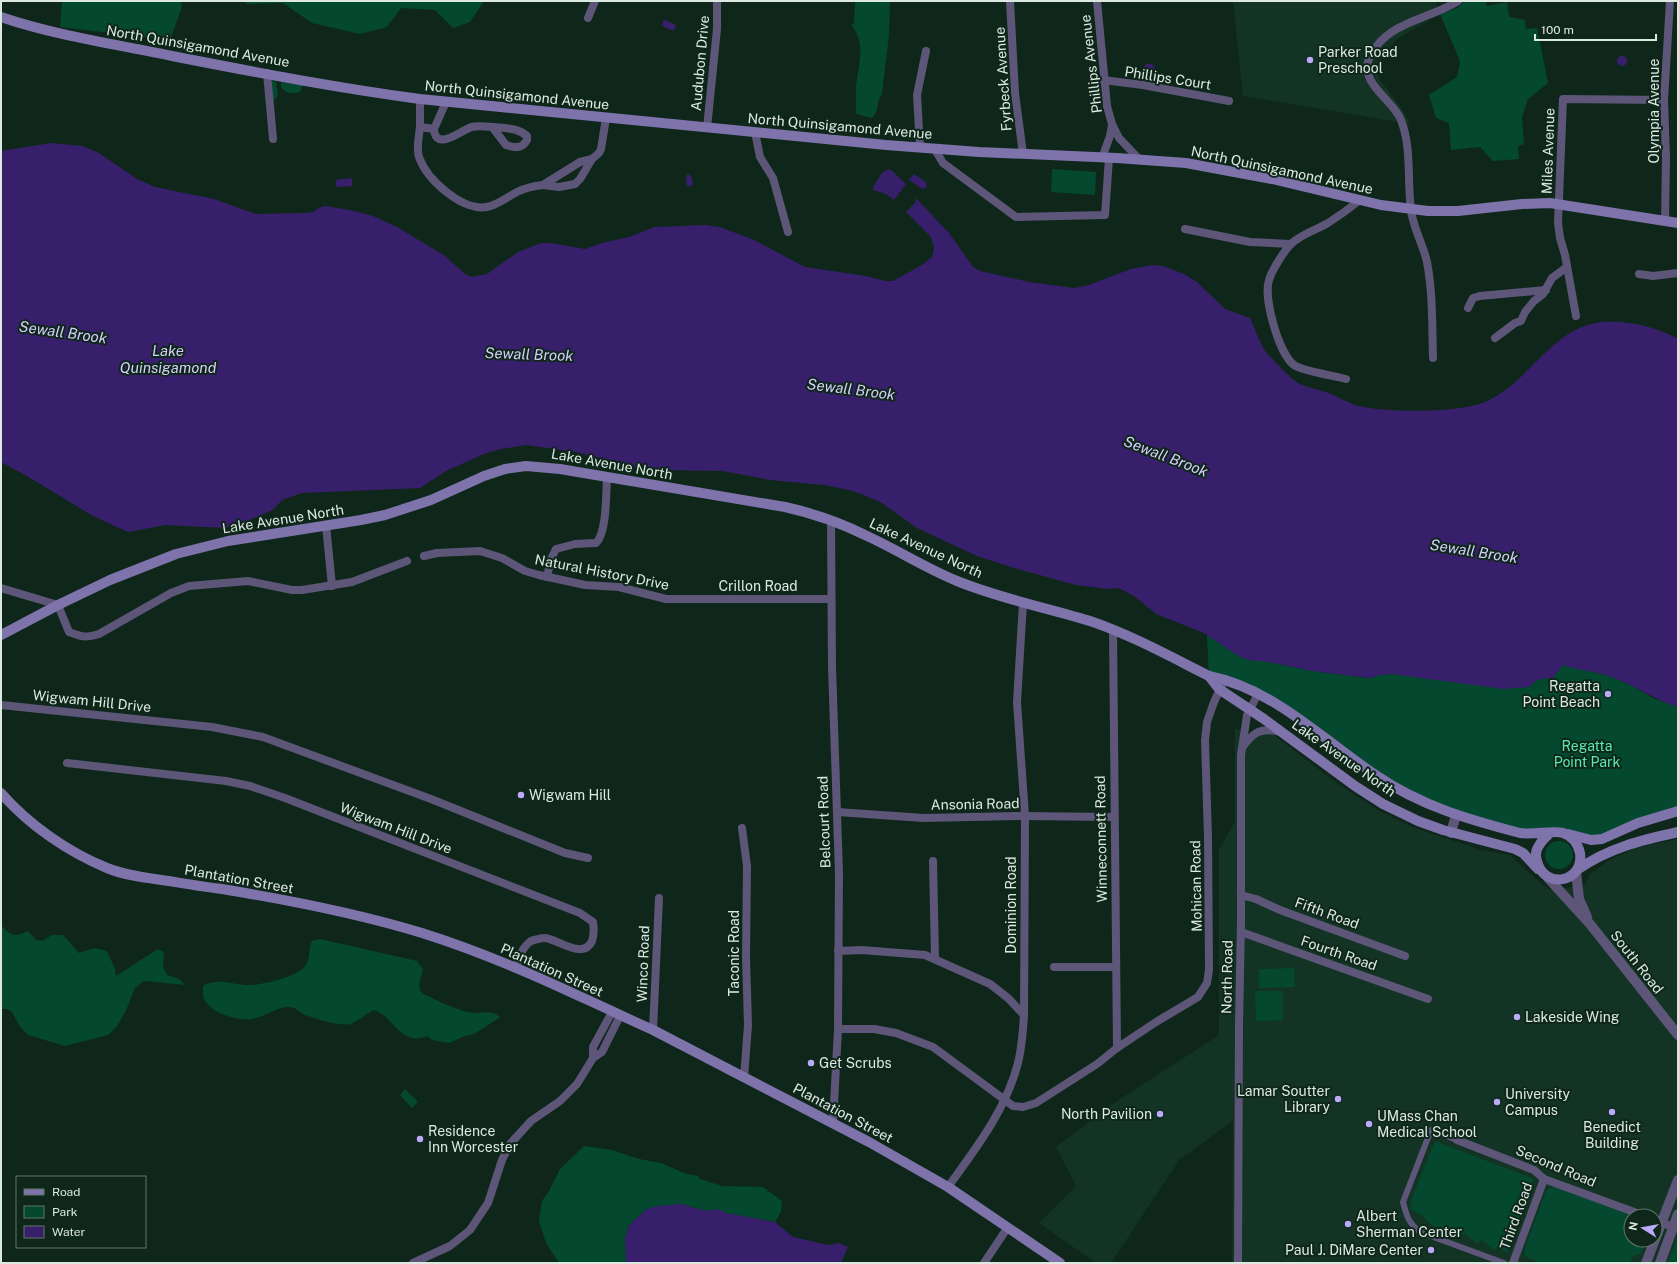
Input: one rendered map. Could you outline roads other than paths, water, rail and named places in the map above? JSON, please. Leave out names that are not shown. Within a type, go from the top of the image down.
[{"type":"main road","name":"North Quinsigamond Avenue","points":[[1,17],[43,30],[98,42],[420,100],[920,147],[1023,154],[1139,159],[1212,167],[1360,200],[1411,209],[1442,212],[1534,203],[1559,204],[1678,223]]},
{"type":"main road","name":"Lake Avenue North","points":[[1,635],[110,580],[176,554],[228,541],[373,518],[442,496],[495,471],[516,467],[548,467],[785,507],[831,521],[864,534],[956,580],[1023,603],[1081,619],[1113,630],[1208,676],[1225,679],[1258,694],[1285,709],[1377,776],[1424,802],[1456,815],[1520,834],[1550,833]]},
{"type":"main road","name":"Lake Avenue North","points":[[1208,676],[1219,689],[1250,709],[1343,778],[1374,798],[1406,816],[1451,833],[1515,849],[1523,853],[1539,870]]},
{"type":"main road","name":"Plantation Street","points":[[1,793],[40,830],[107,869],[148,879],[239,892],[311,905],[379,921],[441,939],[516,968],[653,1030],[833,1123],[948,1187],[1060,1263]]},
{"type":"main road","points":[[1678,811],[1638,823],[1602,839],[1591,840],[1564,833],[1550,833],[1540,843],[1537,849],[1536,858],[1539,870],[1548,878],[1557,880],[1564,879],[1610,851],[1644,840],[1678,832]]},
{"type":"main road","points":[[1564,833],[1575,841],[1578,847],[1580,862],[1576,871]]},
{"type":"street","points":[[588,18],[595,1]]},
{"type":"street","name":"Audubon Drive","points":[[707,128],[717,29],[717,1]]},
{"type":"street","name":"Fyrbeck Avenue","points":[[1010,1],[1015,93],[1023,154]]},
{"type":"street","name":"Phillips Avenue","points":[[1097,1],[1103,80],[1107,106],[1112,124],[1119,138],[1139,159]]},
{"type":"street","points":[[1433,358],[1431,292],[1427,261],[1413,224],[1408,155],[1401,120],[1396,110],[1372,83],[1368,71],[1368,63],[1377,46],[1398,28],[1412,20],[1439,12],[1458,1]]},
{"type":"street","name":"Olympia Avenue","points":[[1665,222],[1666,158],[1664,100],[1670,1]]},
{"type":"street","points":[[1669,24],[1678,25]]},
{"type":"street","points":[[920,147],[917,95],[926,51]]},
{"type":"street","points":[[267,73],[273,139]]},
{"type":"street","name":"Phillips Court","points":[[1103,80],[1143,85],[1229,101]]},
{"type":"street","name":"Miles Avenue","points":[[1576,316],[1559,233],[1563,99],[1664,100]]},
{"type":"street","points":[[420,100],[418,147],[422,164],[442,189],[466,204],[484,208],[492,206],[528,187],[543,185],[559,187],[575,184],[580,180],[592,159],[601,149],[606,118]]},
{"type":"street","points":[[446,102],[434,129],[434,133],[438,137],[447,139],[471,127],[478,126],[494,128]]},
{"type":"street","name":"Phillips Avenue","points":[[934,148],[943,163],[1016,217],[1105,214],[1106,158],[1112,124]]},
{"type":"street","points":[[420,127],[434,129]]},
{"type":"street","points":[[755,132],[760,157],[773,178],[788,232]]},
{"type":"street","points":[[543,185],[580,162],[592,159]]},
{"type":"street","points":[[1346,379],[1296,366],[1288,359],[1281,347],[1268,302],[1268,288],[1271,274],[1292,244],[1303,236],[1327,223],[1360,200]]},
{"type":"street","points":[[1185,229],[1250,242],[1292,244]]},
{"type":"street","points":[[1495,338],[1514,322],[1521,321],[1525,312],[1546,290],[1552,278],[1567,267]]},
{"type":"street","points":[[1639,274],[1653,276],[1678,273]]},
{"type":"street","points":[[1468,308],[1474,298],[1484,295],[1546,290]]},
{"type":"street","points":[[547,577],[551,559],[556,549],[575,544],[596,543],[599,541],[604,520],[607,477]]},
{"type":"street","name":"Belcourt Road","points":[[831,521],[832,667],[839,873],[838,1029],[833,1123]]},
{"type":"street","points":[[326,525],[332,586]]},
{"type":"street","name":"Natural History Drive","points":[[424,556],[437,553],[480,551],[502,558],[532,574],[585,585],[619,587],[658,598],[685,599]]},
{"type":"street","points":[[1,588],[58,605],[69,632],[80,637],[88,637],[99,634],[171,593],[188,586],[240,581],[292,590],[302,590],[352,582],[407,561]]},
{"type":"street","name":"Crillon Road","points":[[685,599],[832,598]]},
{"type":"street","name":"Dominion Road","points":[[948,1187],[992,1124],[1005,1100],[1019,1058],[1024,1014],[1025,816],[1017,702],[1023,603]]},
{"type":"street","name":"Winneconnett Road","points":[[1113,630],[1117,1048]]},
{"type":"street","name":"Mohican Road","points":[[838,1029],[874,1029],[896,1033],[933,1047],[1014,1106],[1023,1107],[1036,1103],[1097,1064],[1117,1048],[1156,1022],[1198,997],[1208,979],[1209,903],[1205,740],[1207,722],[1219,689],[1225,679]]},
{"type":"street","name":"North Road","points":[[1238,1263],[1241,749],[1244,729],[1250,709],[1258,694]]},
{"type":"street","name":"Wigwam Hill Drive","points":[[1,704],[212,727],[263,737],[424,796],[565,853],[588,858]]},
{"type":"street","points":[[1241,749],[1248,740],[1259,731],[1273,730],[1283,733]]},
{"type":"street","name":"Wigwam Hill Drive","points":[[67,763],[226,781],[250,786],[285,798],[574,911],[593,922],[593,936],[587,947],[581,949],[574,948],[544,938],[537,939],[528,943],[523,949],[516,968]]},
{"type":"street","name":"Ansonia Road","points":[[838,812],[924,818],[1025,816],[1114,817]]},
{"type":"street","points":[[1451,833],[1456,815]]},
{"type":"street","name":"Taconic Road","points":[[742,828],[747,866],[746,956],[748,1025],[744,1078]]},
{"type":"street","points":[[933,861],[935,959]]},
{"type":"street","name":"South Road","points":[[1576,871],[1580,899],[1590,924]]},
{"type":"street","name":"South Road","points":[[1548,878],[1590,924],[1678,1035]]},
{"type":"street","name":"Fifth Road","points":[[1241,895],[1256,899],[1280,910],[1405,956]]},
{"type":"street","name":"Winco Road","points":[[653,1030],[659,898]]},
{"type":"street","name":"Fourth Road","points":[[1241,932],[1428,999]]},
{"type":"street","points":[[838,951],[862,950],[925,954],[990,984],[1008,998],[1024,1014]]},
{"type":"street","points":[[1054,967],[1116,967]]},
{"type":"street","points":[[412,1263],[450,1246],[457,1242],[470,1230],[488,1203],[504,1155],[513,1140],[530,1121],[554,1106],[572,1090],[582,1077],[593,1058],[593,1047],[616,1014]]},
{"type":"street","points":[[1457,1140],[1431,1130],[1404,1202],[1409,1223],[1420,1232],[1504,1263]]},
{"type":"street","name":"Second Road","points":[[1457,1140],[1534,1170],[1544,1179],[1623,1208]]},
{"type":"street","name":"Third Road","points":[[1513,1263],[1544,1179]]},
{"type":"street","points":[[1663,1211],[1678,1180]]},
{"type":"street","points":[[1660,1263],[1678,1214]]},
{"type":"street","points":[[1663,1223],[1673,1227]]},
{"type":"street","points":[[984,1263],[1008,1227]]},
{"type":"street","points":[[1646,1263],[1650,1248]]},
{"type":"water","points":[[665,20],[676,25],[674,31],[662,26],[663,21]]},
{"type":"water","points":[[1620,56],[1624,56],[1626,57],[1626,65],[1620,66],[1617,63],[1617,59]]},
{"type":"water","points":[[1147,64],[1151,64],[1153,65],[1153,73],[1147,74],[1144,71],[1144,67]]},
{"type":"water","name":"Lake Quinsigamond","points":[[51,143],[82,146],[99,153],[137,179],[155,187],[214,199],[256,214],[313,212],[325,206],[373,216],[397,227],[445,256],[465,274],[472,277],[487,274],[518,252],[541,243],[551,243],[585,249],[602,243],[629,237],[655,227],[705,225],[720,227],[754,240],[805,267],[866,276],[885,281],[893,281],[922,265],[932,257],[934,248],[931,237],[906,212],[915,203],[916,198],[949,233],[973,267],[980,271],[1029,282],[1074,288],[1086,286],[1131,269],[1153,265],[1163,266],[1184,274],[1197,282],[1225,309],[1250,318],[1265,351],[1295,381],[1355,405],[1387,410],[1441,410],[1473,406],[1485,402],[1503,392],[1519,379],[1562,338],[1579,328],[1598,322],[1621,322],[1636,324],[1657,330],[1678,339],[1678,707],[1661,701],[1612,677],[1563,665],[1552,679],[1546,678],[1537,680],[1529,687],[1504,689],[1391,674],[1369,678],[1312,671],[1264,661],[1253,661],[1240,657],[1204,633],[1156,614],[1134,596],[1119,588],[1109,589],[1076,585],[977,556],[917,528],[882,503],[849,490],[824,485],[770,480],[723,471],[656,470],[628,466],[576,452],[526,445],[501,449],[484,454],[446,471],[420,488],[302,493],[282,500],[273,510],[240,524],[226,528],[166,525],[128,532],[93,516],[1,462],[1,151]]},
{"type":"water","points":[[888,169],[906,184],[894,200],[886,194],[873,190],[873,187],[882,173]]},
{"type":"water","points":[[688,174],[691,176],[693,183],[691,186],[687,186],[686,176]]},
{"type":"water","points":[[914,174],[927,183],[927,186],[924,189],[909,180]]},
{"type":"water","points":[[352,178],[352,186],[336,187],[336,180]]},
{"type":"water","points":[[681,1204],[701,1210],[720,1210],[725,1213],[775,1222],[793,1237],[828,1245],[839,1243],[848,1247],[841,1263],[626,1263],[625,1237],[630,1224],[647,1209],[658,1206]]},
{"type":"place","name":"Parker Road Preschool","points":[[1310,60]]},
{"type":"place","name":"Regatta Point Beach","points":[[1608,694]]},
{"type":"place","name":"Wigwam Hill","points":[[521,795]]},
{"type":"place","name":"Lakeside Wing","points":[[1517,1017]]},
{"type":"place","name":"Get Scrubs","points":[[811,1063]]},
{"type":"place","name":"Lamar Soutter Library","points":[[1338,1099]]},
{"type":"place","name":"University Campus","points":[[1497,1102]]},
{"type":"place","name":"Benedict Building","points":[[1612,1112]]},
{"type":"place","name":"North Pavilion","points":[[1160,1114]]},
{"type":"place","name":"UMass Chan Medical School","points":[[1369,1124]]},
{"type":"place","name":"Residence Inn Worcester","points":[[420,1139]]},
{"type":"place","name":"Albert Sherman Center","points":[[1348,1224]]},
{"type":"place","name":"Paul J. DiMare Center","points":[[1431,1250]]},
{"type":"water label","name":"Sewall Brook","points":[[63,332]]},
{"type":"water label","name":"Sewall Brook","points":[[529,354]]},
{"type":"water label","name":"Sewall Brook","points":[[851,389]]},
{"type":"water label","name":"Sewall Brook","points":[[1166,456]]},
{"type":"water label","name":"Sewall Brook","points":[[1474,551]]},
{"type":"park label","name":"Regatta Point Park","points":[[1587,754]]}]
